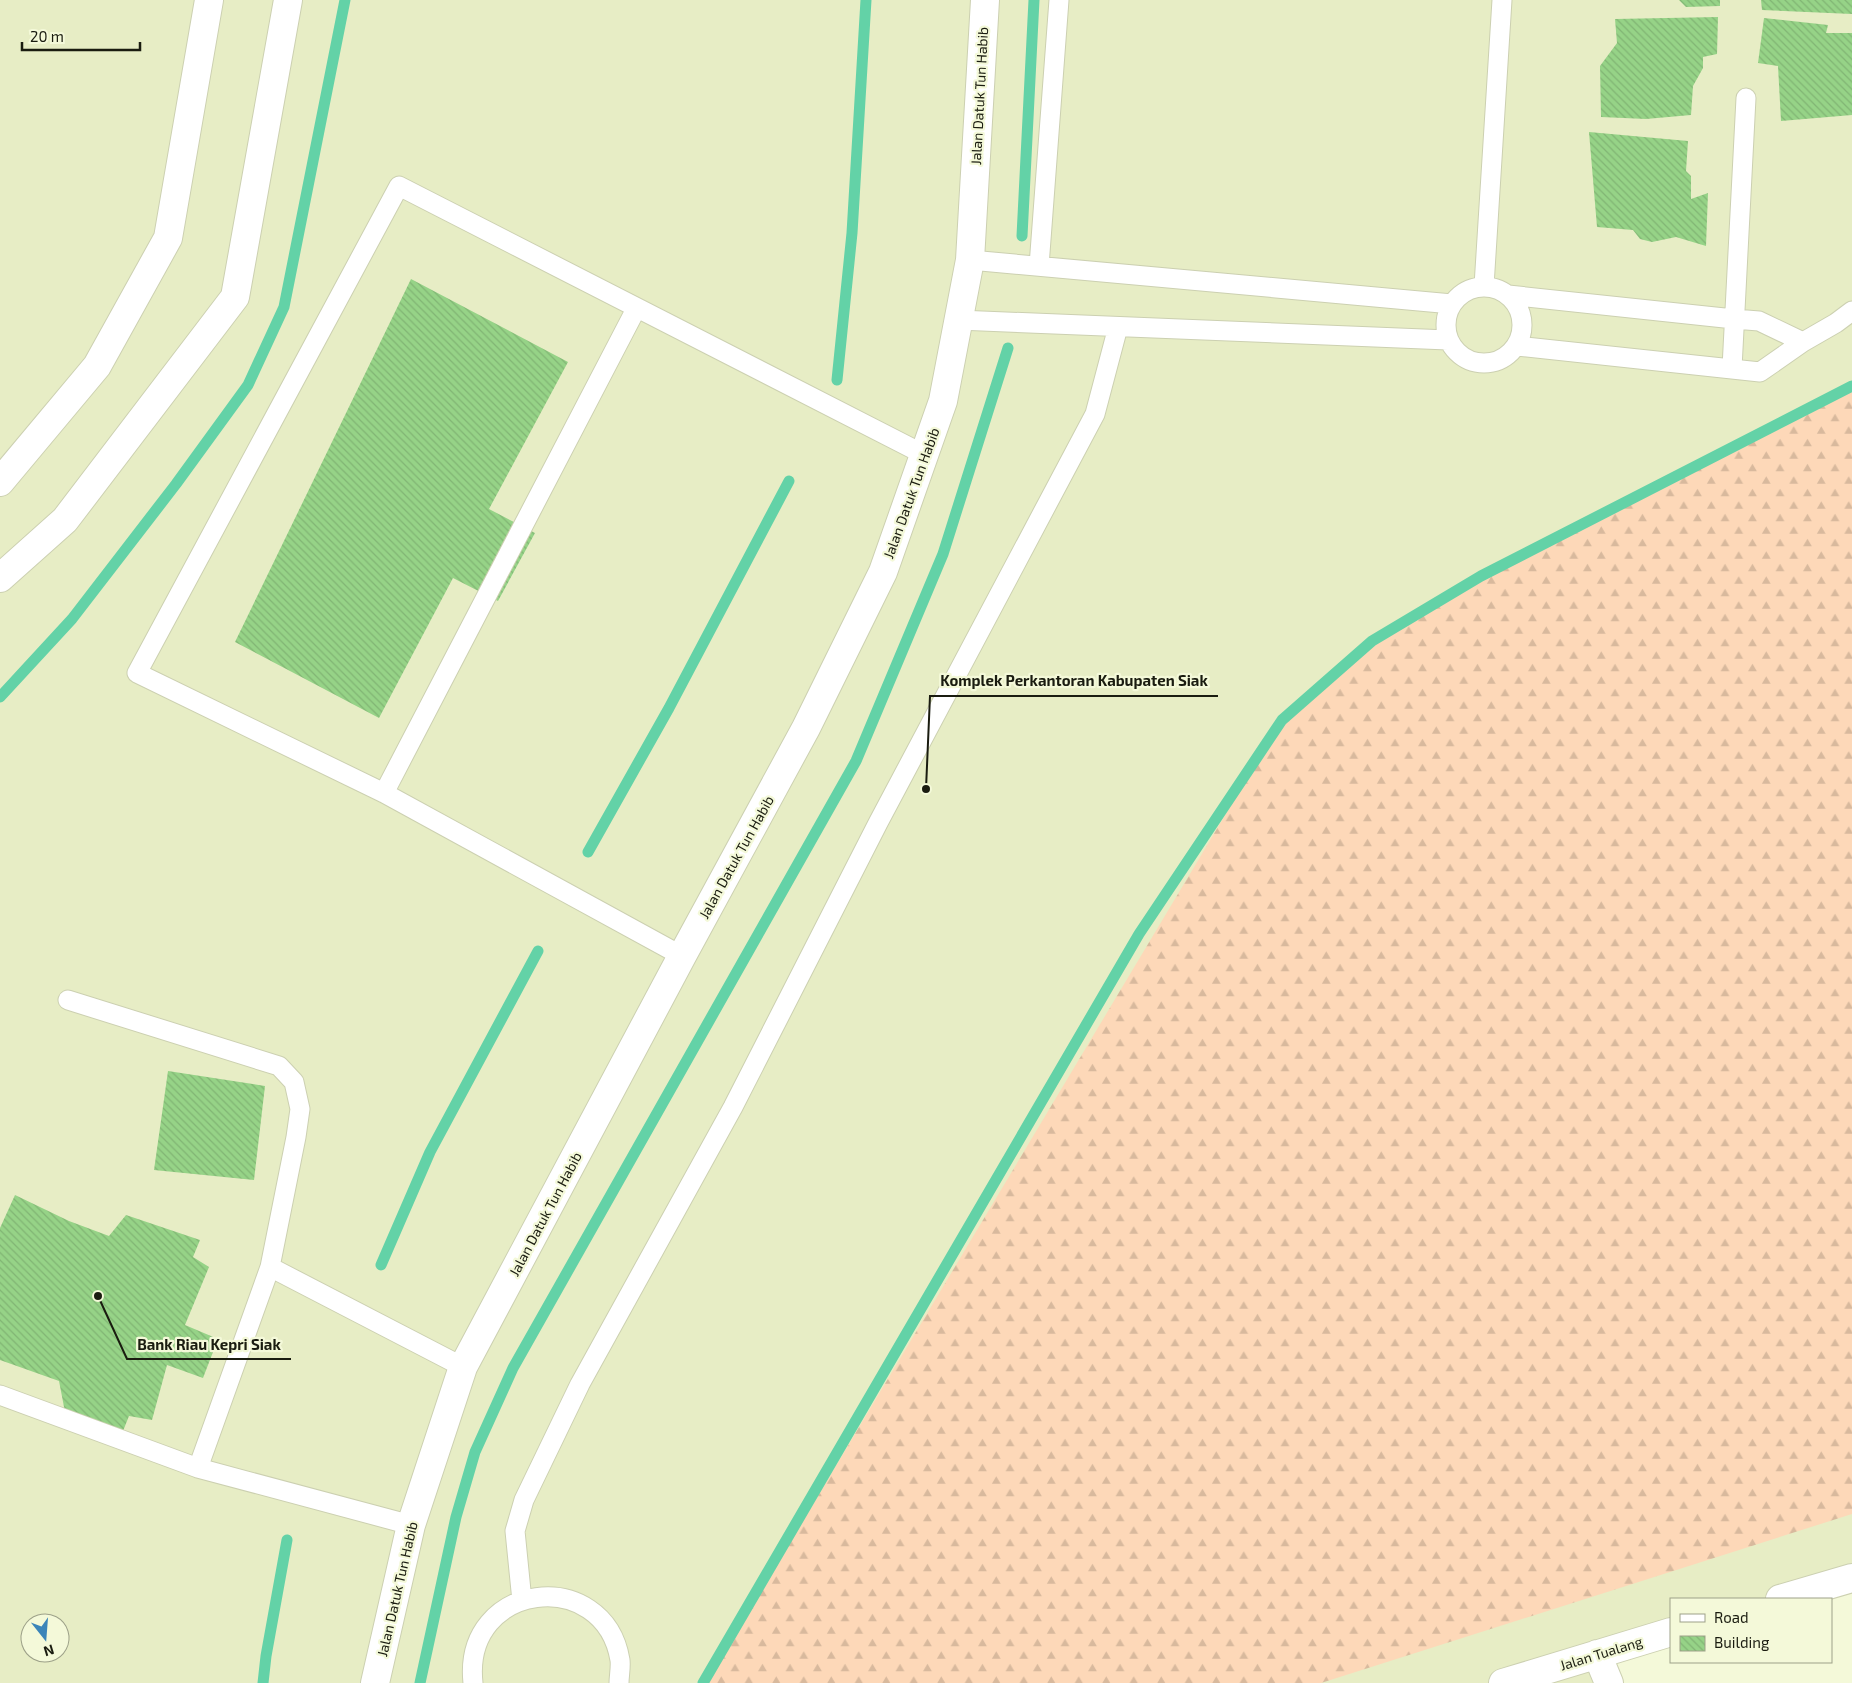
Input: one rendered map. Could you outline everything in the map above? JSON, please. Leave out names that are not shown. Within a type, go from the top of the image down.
[{"type":"street","points":[[0,482],[97,366],[168,238],[209,0]]},
{"type":"street","points":[[0,578],[65,520],[236,297],[288,0]]},
{"type":"street","name":"Jalan Datuk Tun Habib","points":[[375,1683],[411,1525],[463,1368],[682,956],[806,728],[883,572],[943,400],[970,260],[985,0]]},
{"type":"street","points":[[1783,1598],[1852,1578]]},
{"type":"street","name":"Jalan Tualang","points":[[1503,1683],[1670,1632]]},
{"type":"street","points":[[1597,1654],[1609,1683]]},
{"type":"lane","points":[[1038,266],[1059,0]]},
{"type":"lane","points":[[1484,286],[1502,0]]},
{"type":"lane","points":[[1732,368],[1746,98]]},
{"type":"lane","points":[[682,956],[384,793],[137,673],[399,186],[636,309],[925,454]]},
{"type":"lane","points":[[970,260],[1452,304]]},
{"type":"lane","points":[[1484,286],[1497,288],[1508,295],[1516,303],[1522,324],[1521,335],[1516,346],[1509,354],[1498,361],[1486,364],[1474,363],[1463,358],[1454,350],[1448,340],[1445,328],[1446,316],[1460,294],[1484,286]]},
{"type":"lane","points":[[1508,295],[1734,320],[1759,321],[1803,342]]},
{"type":"lane","points":[[384,793],[636,309]]},
{"type":"lane","points":[[1516,346],[1760,372],[1852,311]]},
{"type":"lane","points":[[958,320],[1448,340]]},
{"type":"lane","points":[[522,1601],[515,1531],[524,1500],[580,1384],[733,1108],[878,823],[1095,414],[1118,327]]},
{"type":"lane","points":[[68,1000],[279,1066],[294,1082],[300,1109],[270,1267],[198,1468]]},
{"type":"lane","points":[[270,1267],[463,1368]]},
{"type":"lane","points":[[0,1395],[198,1468],[411,1525]]},
{"type":"lane","points":[[473,1683],[471,1667],[476,1643],[489,1622],[508,1606],[532,1597],[556,1596],[579,1604],[599,1618],[613,1638],[620,1661],[619,1683]]},
{"type":"shaded area","points":[[0,0],[1852,0],[1852,1578],[1783,1598],[1670,1598],[1670,1632],[1597,1654],[1609,1683],[0,1683]]},
{"type":"green space","points":[[1852,386],[1852,1514],[1321,1683],[706,1683],[1282,720],[1372,641],[1481,576]]},
{"type":"building","points":[[1679,0],[1720,0],[1720,6],[1686,7]]},
{"type":"building","points":[[1761,0],[1852,0],[1852,14],[1762,10]]},
{"type":"building","points":[[1718,17],[1717,54],[1703,57],[1703,68],[1693,86],[1691,115],[1646,119],[1601,117],[1600,66],[1617,43],[1615,19]]},
{"type":"building","points":[[1764,18],[1828,25],[1826,33],[1852,33],[1852,115],[1781,121],[1778,66],[1758,63]]},
{"type":"building","points":[[1589,132],[1688,141],[1686,171],[1691,176],[1691,199],[1708,193],[1706,246],[1676,237],[1652,242],[1640,239],[1633,230],[1597,227]]},
{"type":"building","points":[[411,279],[568,362],[489,509],[535,533],[498,601],[453,578],[379,718],[235,642]]},
{"type":"building","points":[[168,1071],[265,1086],[254,1180],[154,1170]]},
{"type":"building","points":[[15,1195],[69,1221],[109,1236],[126,1215],[200,1240],[193,1257],[209,1267],[185,1325],[218,1339],[203,1378],[167,1365],[152,1420],[129,1416],[123,1431],[65,1412],[59,1381],[0,1360],[0,1228]]},
{"type":"waterway","points":[[0,697],[72,619],[176,484],[248,385],[284,307],[345,0]]},
{"type":"waterway","points":[[837,380],[852,233],[866,0]]},
{"type":"waterway","points":[[1022,236],[1034,0]]},
{"type":"waterway","points":[[420,1683],[456,1517],[475,1452],[513,1368],[856,761],[943,554],[1008,348]]},
{"type":"waterway","points":[[703,1683],[1139,934],[1282,720],[1372,641],[1481,576],[1852,386]]},
{"type":"waterway","points":[[588,852],[669,708],[789,481]]},
{"type":"waterway","points":[[381,1265],[430,1152],[538,951]]},
{"type":"waterway","points":[[263,1683],[266,1656],[287,1540]]},
{"type":"place","name":"Komplek Perkantoran Kabupaten Siak","points":[[926,789]]},
{"type":"place","name":"Bank Riau Kepri Siak","points":[[98,1296]]}]
